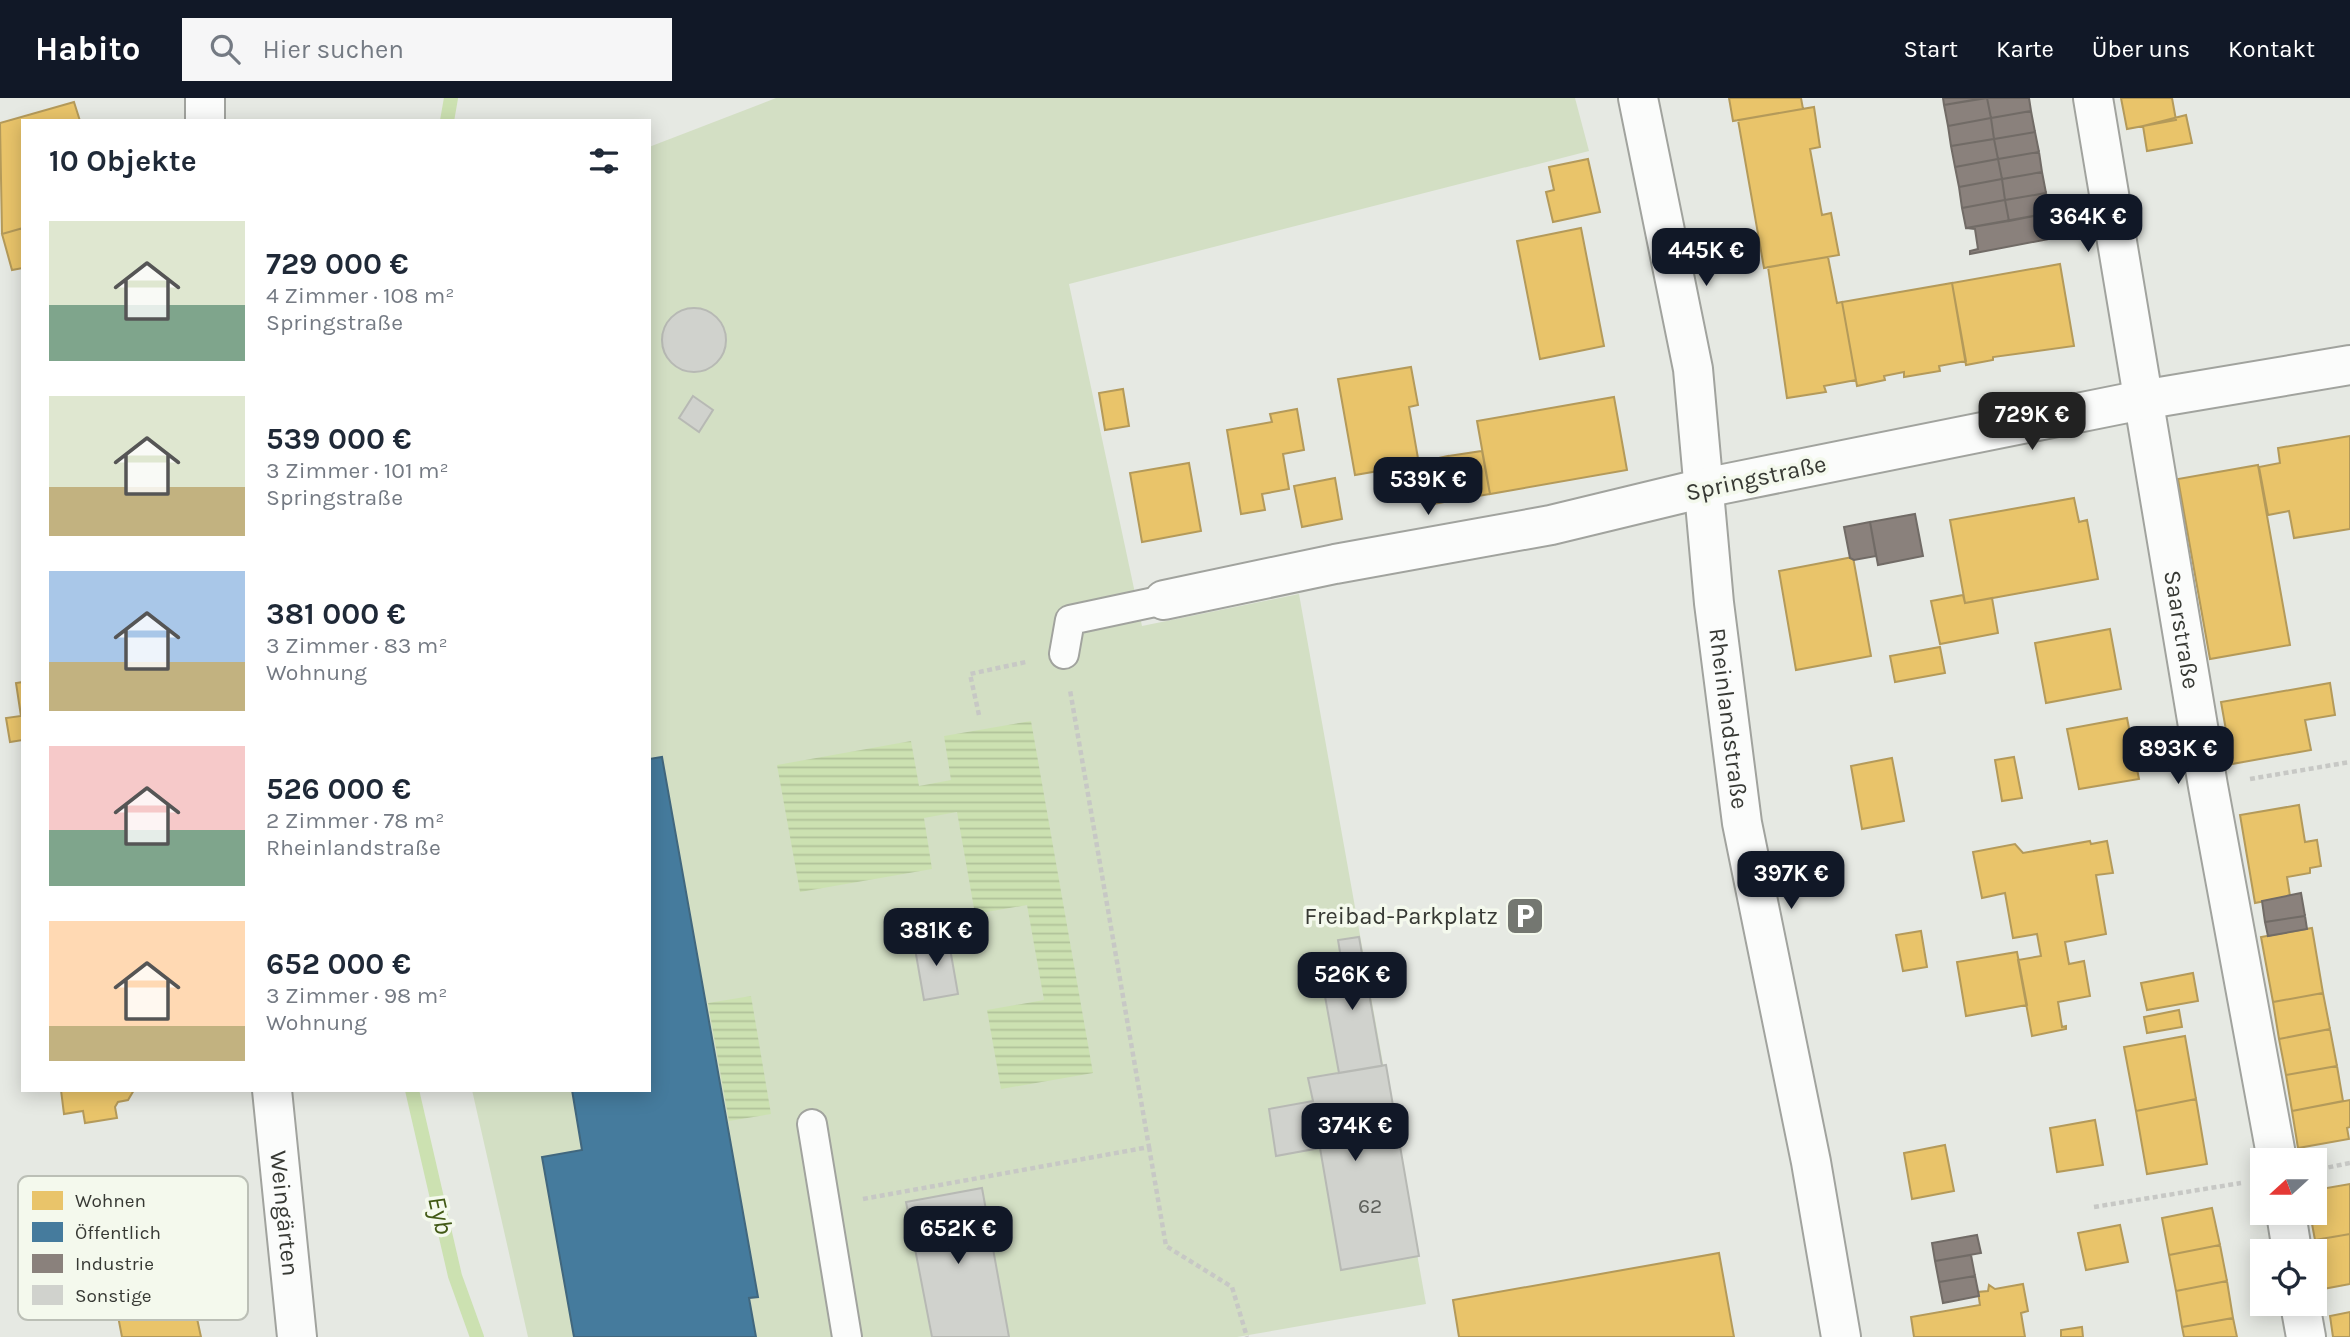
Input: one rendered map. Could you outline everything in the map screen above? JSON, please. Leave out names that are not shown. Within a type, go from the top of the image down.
[{"type":"street","points":[[205,98],[205,119]]},
{"type":"street","name":"Rheinlandstraße","points":[[1638,98],[1693,369],[1714,603],[1742,823],[1811,1162],[1841,1337]]},
{"type":"street","name":"Saarstraße","points":[[2093,98],[2208,786],[2260,1148]]},
{"type":"street","name":"Springstraße","points":[[1164,600],[1335,564],[1551,525],[1704,488],[2142,400],[2350,365]]},
{"type":"street","name":"Weingärten","points":[[272,1092],[297,1337]]},
{"type":"street","points":[[2302,1316],[2306,1337]]},
{"type":"lane","points":[[1064,654],[1070,620],[1164,600]]},
{"type":"lane","points":[[812,1124],[847,1337]]},
{"type":"path","points":[[979,715],[970,674],[1064,654],[1166,1246],[1232,1287],[1247,1337]]},
{"type":"path","points":[[2208,786],[2350,762]]},
{"type":"path","points":[[824,1206],[1149,1147]]},
{"type":"path","points":[[2328,1167],[2350,1163]]},
{"type":"path","points":[[2094,1207],[2250,1174]]},
{"type":"shaded area","points":[[776,98],[1575,98],[1589,151],[1069,284],[1142,626],[1299,594],[1426,1304],[1237,1337],[528,1337],[472,1092],[651,1092],[651,146]]},
{"type":"shaded area","points":[[1031,721],[1093,1073],[1001,1089],[987,1010],[1044,1000],[1027,905],[975,914],[957,812],[924,818],[932,869],[800,892],[777,765],[911,741],[919,786],[951,780],[944,736]]},
{"type":"shaded area","points":[[751,996],[771,1114],[729,1121],[708,1003]]},
{"type":"building: Wohnen","points":[[1729,98],[1801,98],[1803,109],[1733,121]]},
{"type":"building: Wohnen","points":[[2121,98],[2172,98],[2176,120],[2127,129]]},
{"type":"building: Wohnen","points":[[74,102],[79,119],[21,119],[21,229],[2,234],[0,123]]},
{"type":"building: Wohnen","points":[[1814,107],[1820,147],[1810,149],[1822,215],[1831,213],[1839,255],[1764,268],[1738,120]]},
{"type":"building: Wohnen","points":[[2186,115],[2192,143],[2147,151],[2143,126]]},
{"type":"building: Wohnen","points":[[1588,159],[1600,212],[1553,222],[1546,192],[1554,190],[1549,167]]},
{"type":"building: Wohnen","points":[[1581,228],[1604,346],[1540,359],[1517,241]]},
{"type":"building: Wohnen","points":[[21,229],[21,268],[12,270],[2,234]]},
{"type":"building: Wohnen","points":[[1828,257],[1837,303],[1842,302],[1856,380],[1824,386],[1826,392],[1787,398],[1768,267]]},
{"type":"building: Wohnen","points":[[2060,264],[2074,346],[1993,357],[1993,360],[1966,365],[1952,283]]},
{"type":"building: Wohnen","points":[[1952,283],[1966,361],[1939,366],[1940,371],[1904,377],[1904,372],[1884,376],[1885,380],[1857,386],[1842,302]]},
{"type":"building: Wohnen","points":[[1411,367],[1418,405],[1409,407],[1419,464],[1355,475],[1338,379]]},
{"type":"building: Wohnen","points":[[1123,389],[1129,426],[1105,430],[1099,393]]},
{"type":"building: Wohnen","points":[[1614,397],[1627,470],[1490,494],[1477,421]]},
{"type":"building: Wohnen","points":[[1297,409],[1304,450],[1283,454],[1289,489],[1262,494],[1265,510],[1241,514],[1227,430],[1272,422],[1270,414]]},
{"type":"building: Wohnen","points":[[2350,436],[2350,529],[2294,538],[2289,511],[2268,515],[2259,467],[2280,463],[2278,448]]},
{"type":"building: Wohnen","points":[[1482,451],[1490,494],[1455,500],[1448,456]]},
{"type":"building: Wohnen","points":[[1448,456],[1455,500],[1433,504],[1425,461]]},
{"type":"building: Wohnen","points":[[1189,463],[1201,531],[1142,542],[1130,473]]},
{"type":"building: Wohnen","points":[[2258,465],[2290,645],[2210,659],[2178,479]]},
{"type":"building: Wohnen","points":[[1335,478],[1342,519],[1302,527],[1294,486]]},
{"type":"building: Wohnen","points":[[2074,498],[2079,522],[2087,520],[2098,579],[1965,603],[1950,520]]},
{"type":"building: Wohnen","points":[[1853,557],[1871,656],[1796,670],[1779,571]]},
{"type":"building: Wohnen","points":[[1963,595],[1965,603],[1992,598],[1998,633],[1940,644],[1931,601]]},
{"type":"building: Wohnen","points":[[2110,629],[2121,689],[2046,703],[2035,643]]},
{"type":"building: Wohnen","points":[[1940,647],[1945,673],[1895,682],[1890,656]]},
{"type":"building: Wohnen","points":[[21,682],[21,716],[16,683]]},
{"type":"building: Wohnen","points":[[2330,683],[2335,715],[2305,720],[2311,750],[2232,764],[2221,702]]},
{"type":"building: Wohnen","points":[[21,716],[21,740],[10,742],[6,718]]},
{"type":"building: Wohnen","points":[[2127,718],[2139,779],[2079,789],[2067,729]]},
{"type":"building: Wohnen","points":[[2014,757],[2022,798],[2002,801],[1995,760]]},
{"type":"building: Wohnen","points":[[1892,758],[1904,821],[1862,829],[1851,766]]},
{"type":"building: Wohnen","points":[[2299,805],[2305,842],[2317,840],[2321,866],[2310,868],[2310,873],[2287,877],[2290,896],[2255,903],[2240,815]]},
{"type":"building: Wohnen","points":[[2090,841],[2091,844],[2107,841],[2113,873],[2096,875],[2106,934],[2065,942],[2069,964],[2084,961],[2090,996],[2058,1002],[2062,1027],[2066,1026],[2066,1029],[2032,1036],[2018,960],[2041,956],[2037,934],[2013,938],[2005,893],[1982,898],[1973,852],[2015,844],[2023,853]]},
{"type":"building: Wohnen","points":[[2312,928],[2323,993],[2273,1002],[2261,937]]},
{"type":"building: Wohnen","points":[[1921,931],[1927,967],[1903,971],[1896,935]]},
{"type":"building: Wohnen","points":[[2017,952],[2027,1005],[1966,1016],[1957,962]]},
{"type":"building: Wohnen","points":[[2193,973],[2198,1001],[2147,1010],[2141,983]]},
{"type":"building: Wohnen","points":[[2323,993],[2330,1029],[2279,1039],[2273,1002]]},
{"type":"building: Wohnen","points":[[2179,1010],[2182,1027],[2147,1033],[2144,1017]]},
{"type":"building: Wohnen","points":[[2330,1029],[2337,1066],[2286,1075],[2279,1039]]},
{"type":"building: Wohnen","points":[[2185,1036],[2196,1099],[2136,1111],[2124,1047]]},
{"type":"building: Wohnen","points":[[2337,1066],[2343,1101],[2292,1111],[2286,1075]]},
{"type":"building: Wohnen","points":[[61,1092],[133,1092],[128,1100],[118,1102],[115,1107],[117,1118],[85,1123],[83,1111],[64,1114]]},
{"type":"building: Wohnen","points":[[2196,1099],[2207,1164],[2147,1174],[2136,1111]]},
{"type":"building: Wohnen","points":[[2350,1100],[2350,1127],[2347,1128],[2349,1139],[2298,1148],[2292,1111]]},
{"type":"building: Wohnen","points":[[2095,1120],[2103,1165],[2057,1172],[2050,1128]]},
{"type":"building: Wohnen","points":[[1945,1145],[1954,1191],[1912,1199],[1904,1153]]},
{"type":"building: Wohnen","points":[[2350,1184],[2350,1234],[2315,1239],[2312,1225],[2328,1225],[2328,1188]]},
{"type":"building: Wohnen","points":[[2212,1208],[2220,1245],[2169,1255],[2162,1218]]},
{"type":"building: Wohnen","points":[[2120,1225],[2128,1262],[2086,1270],[2078,1233]]},
{"type":"building: Wohnen","points":[[2350,1234],[2350,1284],[2327,1288],[2327,1239],[2321,1239]]},
{"type":"building: Wohnen","points":[[2220,1245],[2227,1281],[2176,1291],[2169,1255]]},
{"type":"building: Wohnen","points":[[1719,1253],[1734,1337],[1459,1337],[1453,1300]]},
{"type":"building: Wohnen","points":[[2227,1281],[2233,1318],[2182,1327],[2176,1291]]},
{"type":"building: Wohnen","points":[[2023,1284],[2028,1311],[2021,1313],[2025,1337],[1914,1337],[1911,1317],[1980,1305],[1978,1292],[1988,1291],[1989,1285],[1995,1289]]},
{"type":"building: Wohnen","points":[[2350,1312],[2350,1337],[2333,1337],[2330,1316]]},
{"type":"building: Wohnen","points":[[2233,1318],[2237,1337],[2184,1337],[2182,1327]]},
{"type":"building: Wohnen","points":[[119,1320],[197,1320],[201,1337],[122,1337]]},
{"type":"building: Wohnen","points":[[2082,1327],[2083,1337],[2061,1337],[2061,1330]]},
{"type":"building: Öffentlich","points":[[662,757],[758,1297],[749,1298],[756,1337],[574,1337],[542,1157],[582,1150],[572,1092],[651,1092],[651,759]]},
{"type":"building: Industrie","points":[[1943,98],[1984,98],[1944,105]]},
{"type":"building: Industrie","points":[[1987,98],[2029,98],[2031,111],[1991,118]]},
{"type":"building: Industrie","points":[[1987,98],[1991,118],[1948,126],[1944,105]]},
{"type":"building: Industrie","points":[[2031,111],[2035,132],[1994,139],[1991,118]]},
{"type":"building: Industrie","points":[[1991,118],[1994,139],[1951,146],[1948,126]]},
{"type":"building: Industrie","points":[[2035,132],[2039,152],[1998,159],[1994,139]]},
{"type":"building: Industrie","points":[[1994,139],[1998,159],[1955,167],[1951,146]]},
{"type":"building: Industrie","points":[[2039,152],[2042,172],[2002,179],[1998,159]]},
{"type":"building: Industrie","points":[[1998,159],[2002,179],[1959,187],[1955,167]]},
{"type":"building: Industrie","points":[[2042,172],[2046,193],[2005,200],[2002,179]]},
{"type":"building: Industrie","points":[[2002,179],[2005,200],[1962,208],[1959,187]]},
{"type":"building: Industrie","points":[[2046,193],[2049,213],[2009,221],[2005,200]]},
{"type":"building: Industrie","points":[[2005,200],[2009,221],[1966,228],[1962,208]]},
{"type":"building: Industrie","points":[[2049,213],[2054,238],[1970,254],[1970,251],[1978,249],[1975,229],[1966,228]]},
{"type":"building: Industrie","points":[[1915,514],[1923,556],[1878,565],[1870,522]]},
{"type":"building: Industrie","points":[[1870,522],[1876,556],[1854,560],[1850,558],[1844,527]]},
{"type":"building: Industrie","points":[[2301,893],[2305,916],[2265,922],[2262,901]]},
{"type":"building: Industrie","points":[[2305,916],[2307,929],[2268,936],[2265,922]]},
{"type":"building: Industrie","points":[[1977,1235],[1981,1253],[1935,1261],[1932,1243]]},
{"type":"building: Industrie","points":[[1971,1255],[1975,1276],[1939,1282],[1935,1261]]},
{"type":"building: Industrie","points":[[1975,1276],[1979,1296],[1943,1303],[1939,1282]]},
{"type":"building: Sonstige","points":[[688,308],[700,308],[717,317],[724,328],[724,352],[717,363],[700,372],[688,372],[676,367],[667,358],[662,346],[662,334],[667,322],[676,313]]},
{"type":"building: Sonstige","points":[[693,396],[713,410],[699,432],[679,418]]},
{"type":"building: Sonstige","points":[[948,937],[958,994],[924,1000],[914,943]]},
{"type":"building: Sonstige","points":[[1359,937],[1382,1066],[1339,1073],[1322,980],[1344,976],[1338,940]]},
{"type":"building: Sonstige","points":[[1386,1065],[1419,1256],[1341,1270],[1320,1148],[1276,1156],[1269,1109],[1313,1101],[1308,1078]]},
{"type":"building: Sonstige","points":[[982,1188],[1009,1337],[932,1337],[906,1202]]},
{"type":"waterway","name":"Eyb","points":[[447,119],[451,98]]},
{"type":"waterway","name":"Eyb","points":[[412,1092],[455,1276],[477,1337]]},
{"type":"place","name":"Freibad-Parkplatz","points":[[1525,916]]}]
